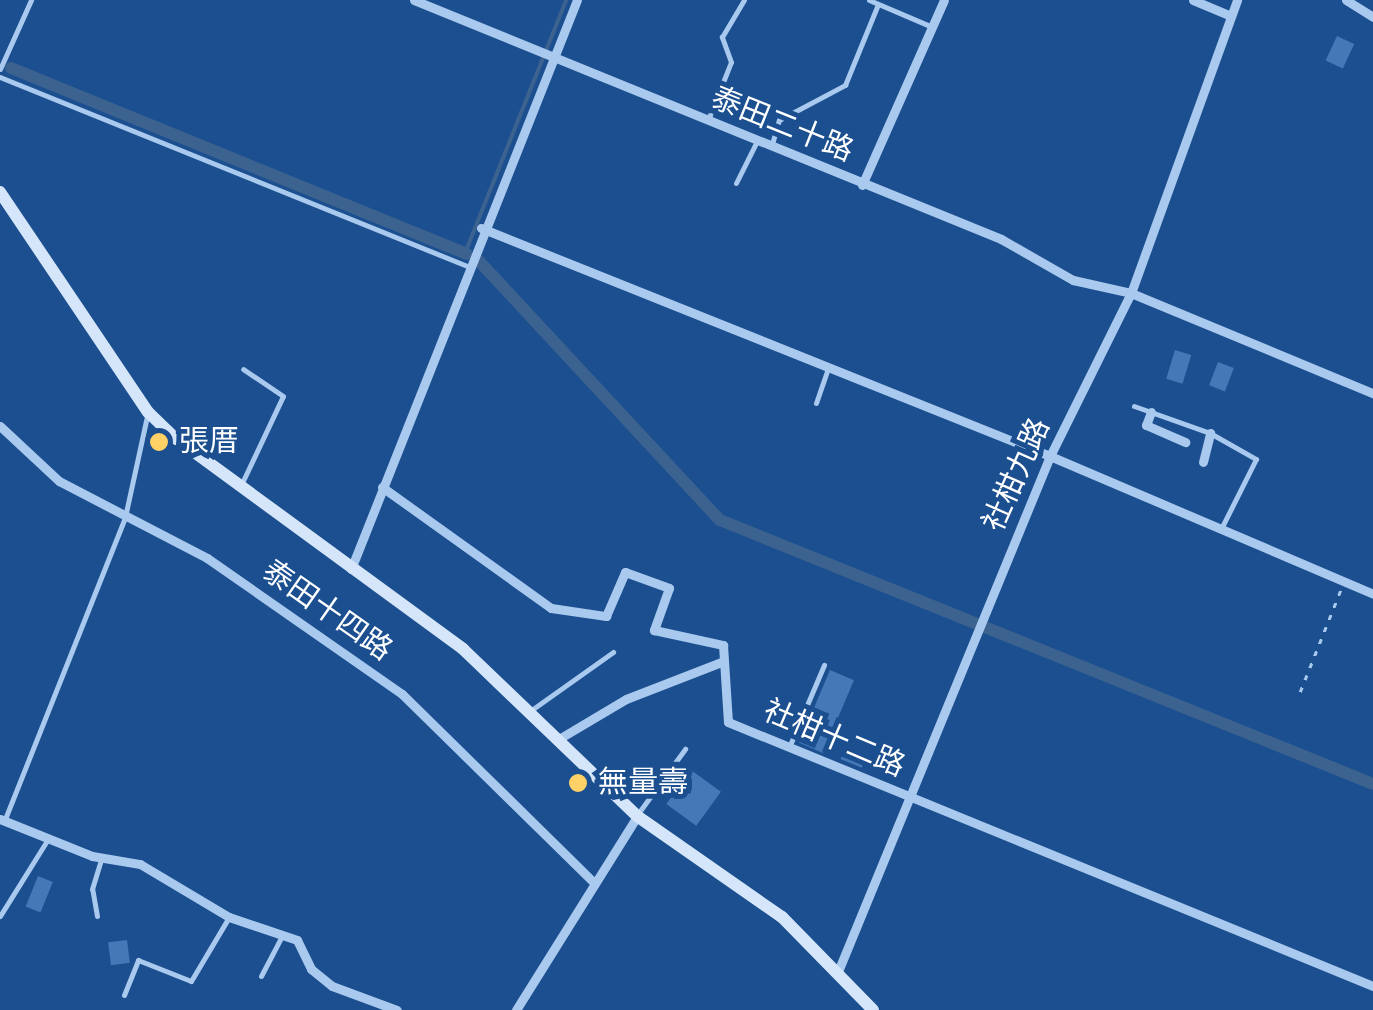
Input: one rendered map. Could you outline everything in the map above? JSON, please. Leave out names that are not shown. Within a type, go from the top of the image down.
[{"type":"street","name":"泰田二十路","points":[[414,0],[707,122],[772,145],[862,186],[1001,239],[1072,280],[1130,292],[1373,393]]},
{"type":"street","points":[[351,569],[482,228],[576,0]]},
{"type":"street","points":[[862,186],[944,0]]},
{"type":"street","points":[[1193,0],[1231,16]]},
{"type":"street","name":"社柑九路","points":[[839,969],[1050,456],[1130,292],[1237,0]]},
{"type":"street","points":[[1346,0],[1373,17]]},
{"type":"street","points":[[0,192],[148,412],[240,488],[463,649],[637,816],[782,918],[839,969],[873,1010]]},
{"type":"street","points":[[482,228],[1050,456],[1373,594]]},
{"type":"street","points":[[1150,412],[1146,425],[1185,442]]},
{"type":"street","name":"泰田十四路","points":[[0,426],[59,481],[207,558],[402,694],[592,881]]},
{"type":"street","points":[[1203,462],[1210,433]]},
{"type":"street","points":[[382,487],[551,608],[606,616],[625,572],[669,588],[654,630],[723,645],[724,661],[626,700],[556,740]]},
{"type":"street","name":"社柑十二路","points":[[724,661],[728,722],[1373,986]]},
{"type":"street","points":[[516,1010],[592,881],[637,816]]},
{"type":"street","points":[[2,821],[102,857],[140,864],[230,917],[297,940],[320,978],[397,1010]]},
{"type":"lane","points":[[31,0],[0,73],[467,266]]},
{"type":"lane","points":[[707,122],[731,62],[722,37],[744,0]]},
{"type":"lane","points":[[869,0],[933,27]]},
{"type":"lane","points":[[772,145],[779,120],[845,85],[878,4]]},
{"type":"lane","points":[[736,183],[757,140]]},
{"type":"lane","points":[[816,403],[829,368]]},
{"type":"lane","points":[[240,488],[283,396],[243,369]]},
{"type":"lane","points":[[1134,406],[1210,433],[1256,459],[1222,527]]},
{"type":"lane","points":[[2,821],[125,516],[143,458],[148,412]]},
{"type":"lane","points":[[528,712],[613,652]]},
{"type":"lane","points":[[790,747],[824,665]]},
{"type":"lane","points":[[637,816],[686,749]]},
{"type":"lane","points":[[0,916],[48,839]]},
{"type":"lane","points":[[96,916],[92,889],[102,857]]},
{"type":"lane","points":[[124,995],[138,960],[192,981],[230,917]]},
{"type":"lane","points":[[261,976],[283,934]]},
{"type":"path","points":[[1300,692],[1344,584]]},
{"type":"building","points":[[1337,36],[1354,44],[1343,69],[1326,60]]},
{"type":"building","points":[[1175,350],[1191,355],[1182,384],[1166,379]]},
{"type":"building","points":[[1218,362],[1234,368],[1225,391],[1209,385]]},
{"type":"building","points":[[830,670],[854,680],[823,753],[799,743]]},
{"type":"building","points":[[846,746],[867,755],[862,768],[841,759]]},
{"type":"building","points":[[691,770],[721,792],[696,826],[666,804]]},
{"type":"building","points":[[38,876],[53,882],[40,913],[26,907]]},
{"type":"building","points":[[127,940],[130,963],[111,965],[108,942]]},
{"type":"waterway","points":[[465,253],[566,0]]},
{"type":"waterway","points":[[11,68],[466,254]]},
{"type":"waterway","points":[[479,261],[720,520],[1373,784]]},
{"type":"place","name":"張厝","points":[[159,442]]},
{"type":"place","name":"無量壽","points":[[578,783]]}]
